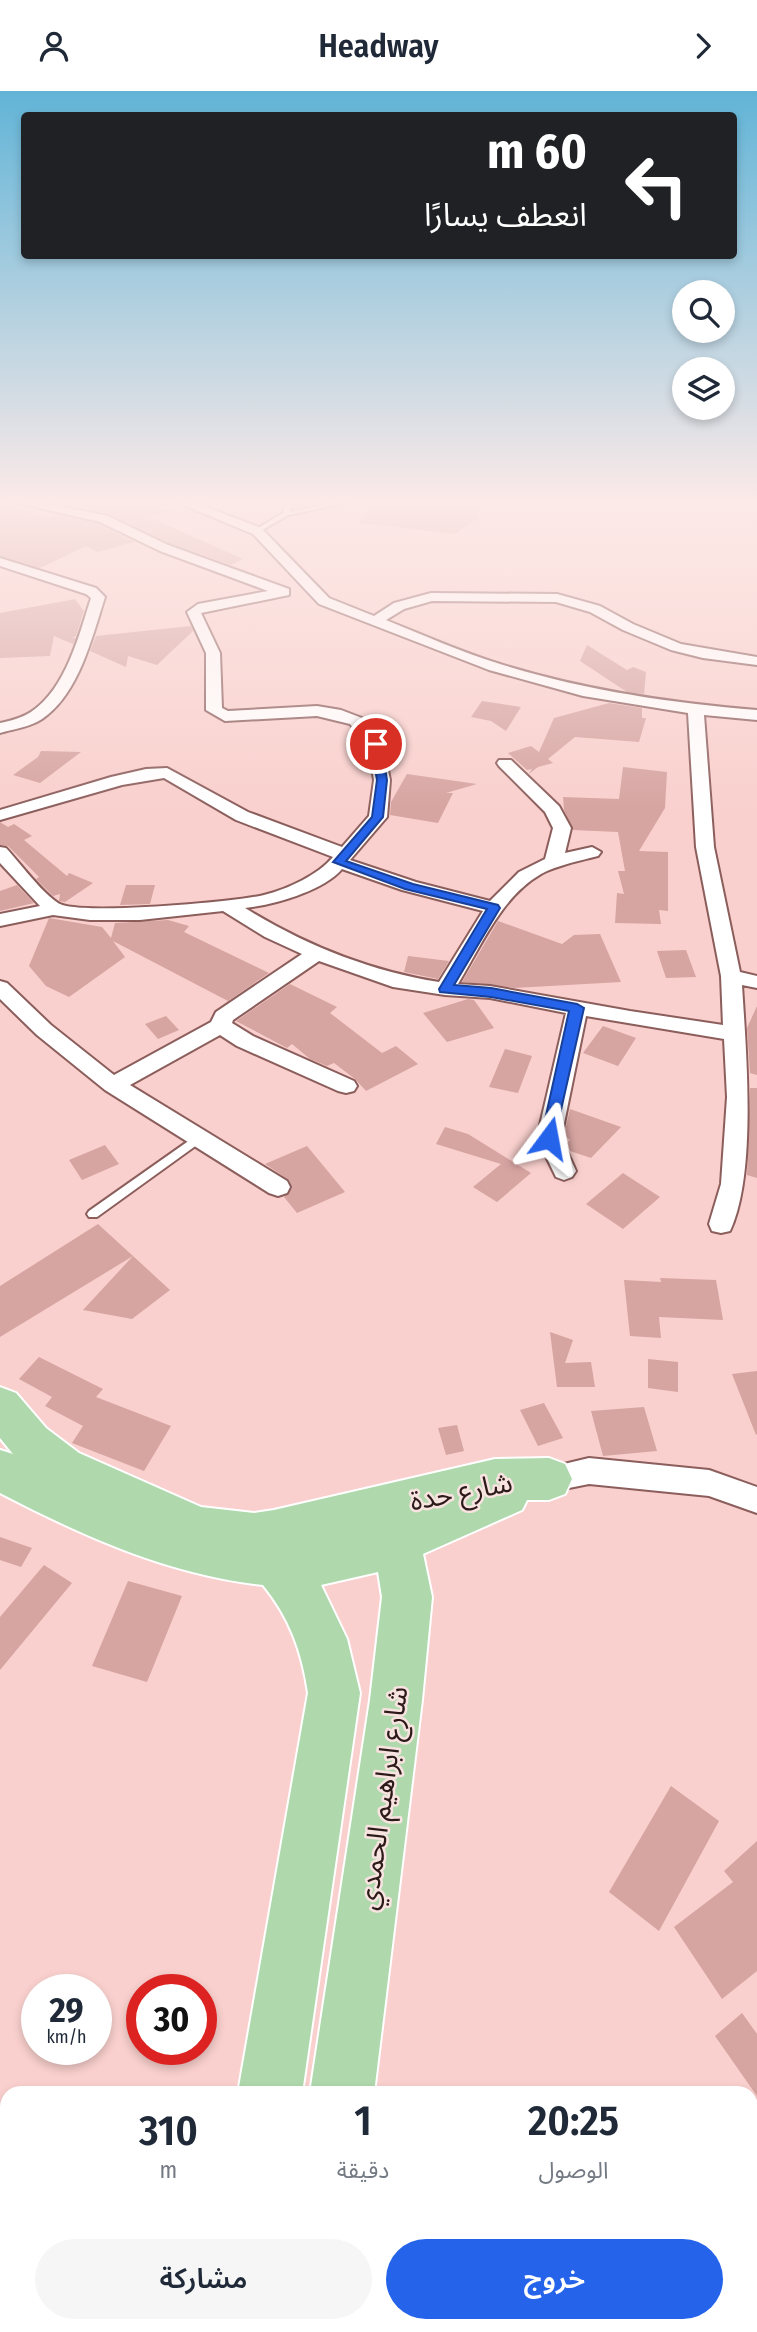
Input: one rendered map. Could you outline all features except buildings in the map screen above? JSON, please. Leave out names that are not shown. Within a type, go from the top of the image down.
[{"type":"main road","name":"شارع حدة","points":[[0,1406],[10,1458],[46,1494],[138,1534],[220,1558],[275,1563],[337,1559],[373,1551],[394,1523],[495,1480],[549,1479]]},
{"type":"main road","name":"شارع حدة","points":[[10,1458],[63,1467],[195,1527],[214,1532],[254,1535],[394,1523],[486,1503],[549,1479]]},
{"type":"main road","points":[[407,1597],[427,1558],[442,1539],[486,1503]]},
{"type":"main road","name":"شارع ابراهيم الحمدي","points":[[343,2086],[394,1714],[407,1597],[394,1523]]},
{"type":"main road","points":[[271,2086],[334,1693],[331,1665],[313,1614],[296,1587],[275,1563]]},
{"type":"street","points":[[0,728],[39,715],[57,693],[70,673],[96,604]]},
{"type":"street","points":[[0,921],[53,909],[90,914],[140,914],[269,900],[328,874],[377,817],[382,780],[376,744],[356,721],[317,711],[225,716],[214,710],[213,653],[194,612],[203,607],[221,604]]},
{"type":"street","points":[[331,604],[537,681],[696,710],[757,715]]},
{"type":"street","points":[[376,621],[408,604]]},
{"type":"street","points":[[576,604],[595,609],[628,627],[676,646],[757,661]]},
{"type":"street","points":[[696,710],[705,847],[731,976],[738,1097],[733,1184],[721,1224]]},
{"type":"street","points":[[505,763],[554,810],[562,828],[554,861]]},
{"type":"street","points":[[0,815],[117,781],[146,774],[167,773],[242,816],[342,859],[409,886],[494,908]]},
{"type":"street","points":[[0,852],[53,909]]},
{"type":"street","points":[[445,989],[494,908],[512,884],[539,866],[592,852]]},
{"type":"street","points":[[227,905],[272,933],[393,981],[445,989],[491,992],[733,1033]]},
{"type":"street","points":[[113,1086],[221,1026],[223,1017],[317,953]]},
{"type":"street","points":[[731,976],[757,982]]},
{"type":"street","points":[[0,987],[44,1030],[113,1086],[278,1187]]},
{"type":"street","points":[[564,1171],[549,1138],[577,1008]]},
{"type":"street","points":[[221,1026],[245,1041],[346,1086]]},
{"type":"street","points":[[549,1479],[589,1471],[709,1483],[757,1500]]},
{"type":"lane","points":[[93,1214],[197,1139]]},
{"type":"route","points":[[376,744],[382,780],[377,817],[339,862],[409,886],[494,908],[445,989],[491,992],[577,1008],[549,1138]]}]
